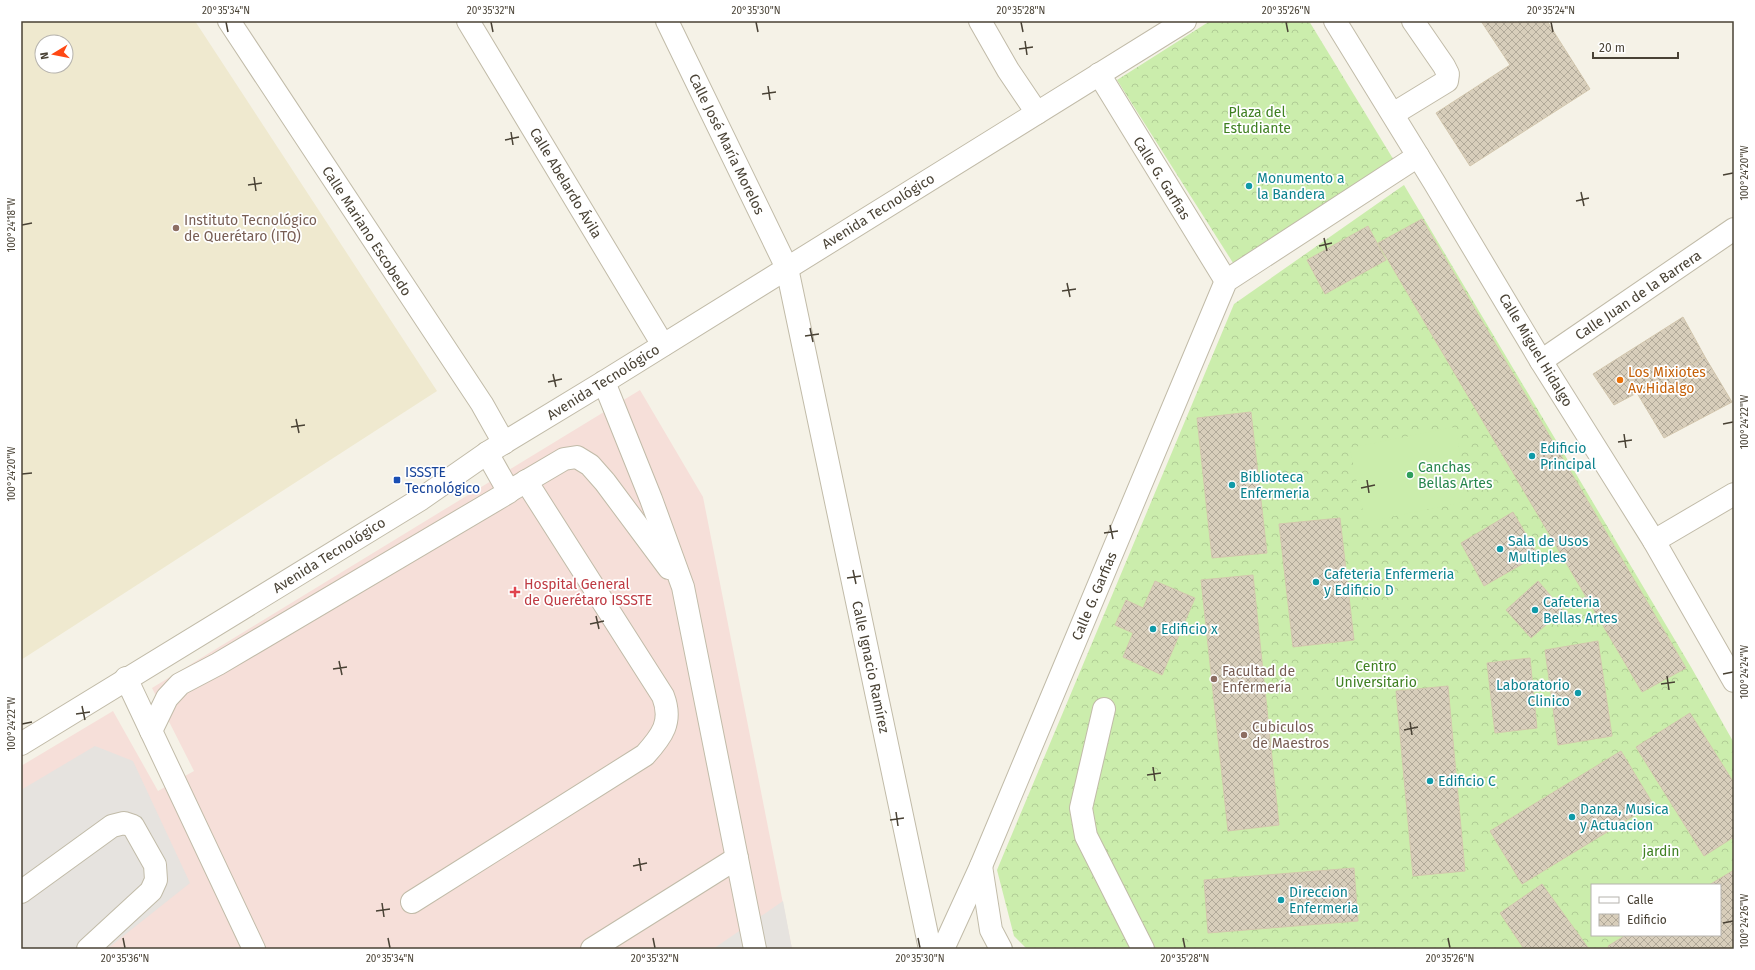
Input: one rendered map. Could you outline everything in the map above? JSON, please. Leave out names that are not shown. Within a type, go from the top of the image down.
[{"type":"street","name":"Calle Mariano Escobedo","points":[[228,21],[482,404],[495,448],[518,487],[663,696],[668,708],[667,721],[659,739],[645,755],[412,902]]},
{"type":"street","name":"Calle Abelardo Ávila","points":[[468,21],[663,344]]},
{"type":"street","name":"Calle José María Morelos","points":[[667,21],[787,268]]},
{"type":"street","points":[[980,21],[1008,70],[1036,113]]},
{"type":"street","name":"Avenida Tecnológico","points":[[21,744],[126,678],[421,499],[495,448],[604,382],[1185,21]]},
{"type":"street","name":"Calle Miguel Hidalgo","points":[[1335,21],[1393,114],[1541,361],[1654,541],[1734,681]]},
{"type":"street","points":[[1393,114],[1447,81],[1448,74],[1444,66],[1413,21]]},
{"type":"street","name":"Calle G. Garfias","points":[[943,949],[981,866],[1226,281],[1099,74]]},
{"type":"street","points":[[1226,281],[1418,156]]},
{"type":"street","name":"Calle Juan de la Barrera","points":[[1541,361],[1734,229]]},
{"type":"street","name":"Calle Ignacio Ramírez","points":[[787,268],[930,949]]},
{"type":"street","points":[[604,382],[651,499],[683,587],[737,858],[751,946]]},
{"type":"street","points":[[151,731],[167,698],[180,684],[218,664],[564,459],[577,457],[590,465],[605,482],[683,587]]},
{"type":"street","points":[[1654,541],[1734,494]]},
{"type":"street","points":[[126,678],[254,949]]},
{"type":"street","points":[[1104,709],[1081,808],[1086,836],[1143,949]]},
{"type":"street","points":[[21,892],[112,826],[124,823],[132,826],[155,865],[156,880],[151,891],[88,949]]},
{"type":"street","points":[[592,949],[737,858]]},
{"type":"street","points":[[981,866],[991,930],[1001,949]]},
{"type":"shaded area","name":"Instituto Tecnológico de Querétaro (ITQ)","points":[[21,21],[195,21],[437,391],[21,660]]},
{"type":"shaded area","name":"Hospital General de Querétaro ISSSTE","points":[[640,390],[703,497],[792,949],[21,949],[21,766],[113,711],[158,791],[194,771],[152,688]]},
{"type":"shaded area","points":[[95,746],[133,761],[190,883],[107,949],[21,949],[21,790]]},
{"type":"shaded area","points":[[783,901],[792,949],[713,949]]},
{"type":"green space","name":"Plaza del Estudiante","points":[[1210,21],[1309,21],[1395,162],[1235,266],[1117,80]]},
{"type":"green space","name":"Centro Universitario","points":[[1404,185],[1691,667],[1734,743],[1734,949],[1027,949],[1014,936],[997,870],[1234,304]]},
{"type":"green space","name":"Canchas Bellas Artes","points":[[1455,427],[1469,501],[1365,522],[1350,448]]},
{"type":"building","points":[[1481,21],[1547,21],[1590,89],[1470,166],[1436,113],[1510,65]]},
{"type":"building","name":"Edificio Principal","points":[[1422,219],[1686,668],[1642,692],[1378,243]]},
{"type":"building","points":[[1368,226],[1386,260],[1325,294],[1307,260]]},
{"type":"building","points":[[1683,317],[1705,357],[1614,405],[1593,374]]},
{"type":"building","points":[[1705,357],[1732,402],[1664,438],[1637,393]]},
{"type":"building","name":"Biblioteca Enfermeria","points":[[1251,412],[1267,553],[1212,558],[1197,418]]},
{"type":"building","name":"Sala de Usos Multiples","points":[[1513,512],[1538,555],[1484,586],[1461,543]]},
{"type":"building","name":"Cafeteria Enfermeria y Edificio D","points":[[1340,518],[1354,640],[1293,647],[1279,524]]},
{"type":"building","name":"Cubiculos de Maestros","points":[[1253,575],[1279,825],[1228,831],[1201,580]]},
{"type":"building","name":"Edificio x","points":[[1155,581],[1195,598],[1162,675],[1123,657],[1133,633],[1115,625],[1126,600],[1143,608]]},
{"type":"building","name":"Cafeteria Bellas Artes","points":[[1538,581],[1563,610],[1531,638],[1506,610]]},
{"type":"building","name":"Laboratorio Clinico","points":[[1598,641],[1612,736],[1558,745],[1545,650]]},
{"type":"building","points":[[1530,658],[1537,728],[1495,733],[1487,663]]},
{"type":"building","name":"Edificio C","points":[[1448,686],[1465,871],[1413,876],[1396,691]]},
{"type":"building","points":[[1690,713],[1734,783],[1734,837],[1704,856],[1636,747]]},
{"type":"building","name":"Danza, Musica y Actuacion","points":[[1621,751],[1653,804],[1522,884],[1490,831]]},
{"type":"building","name":"Direccion Enfermeria","points":[[1354,868],[1358,921],[1208,933],[1204,880]]},
{"type":"building","points":[[1734,870],[1734,945],[1727,949],[1610,949],[1608,946],[1624,936],[1721,936],[1721,884],[1711,884]]},
{"type":"building","points":[[1542,884],[1589,949],[1524,949],[1500,913]]},
{"type":"place","name":"Monumento a la Bandera","points":[[1249,186]]},
{"type":"place","name":"Instituto Tecnológico de Querétaro (ITQ)","points":[[176,228]]},
{"type":"place","name":"Los Mixiotes Av.Hidalgo","points":[[1620,380]]},
{"type":"place","name":"Edificio Principal","points":[[1532,456]]},
{"type":"place","name":"Canchas Bellas Artes","points":[[1410,475]]},
{"type":"place","name":"ISSSTE Tecnológico","points":[[397,480]]},
{"type":"place","name":"Biblioteca Enfermeria","points":[[1232,485]]},
{"type":"place","name":"Sala de Usos Multiples","points":[[1500,549]]},
{"type":"place","name":"Cafeteria Enfermeria y Edificio D","points":[[1316,582]]},
{"type":"place","name":"Hospital General de Querétaro ISSSTE","points":[[515,592]]},
{"type":"place","name":"Cafeteria Bellas Artes","points":[[1535,610]]},
{"type":"place","name":"Edificio x","points":[[1153,629]]},
{"type":"place","name":"Facultad de Enfermería","points":[[1214,679]]},
{"type":"place","name":"Laboratorio Clinico","points":[[1578,693]]},
{"type":"place","name":"Cubiculos de Maestros","points":[[1244,735]]},
{"type":"place","name":"Edificio C","points":[[1430,781]]},
{"type":"place","name":"Danza, Musica y Actuacion","points":[[1572,817]]},
{"type":"place","name":"Direccion Enfermeria","points":[[1281,900]]},
{"type":"park label","name":"jardin","points":[[1661,851]]}]
